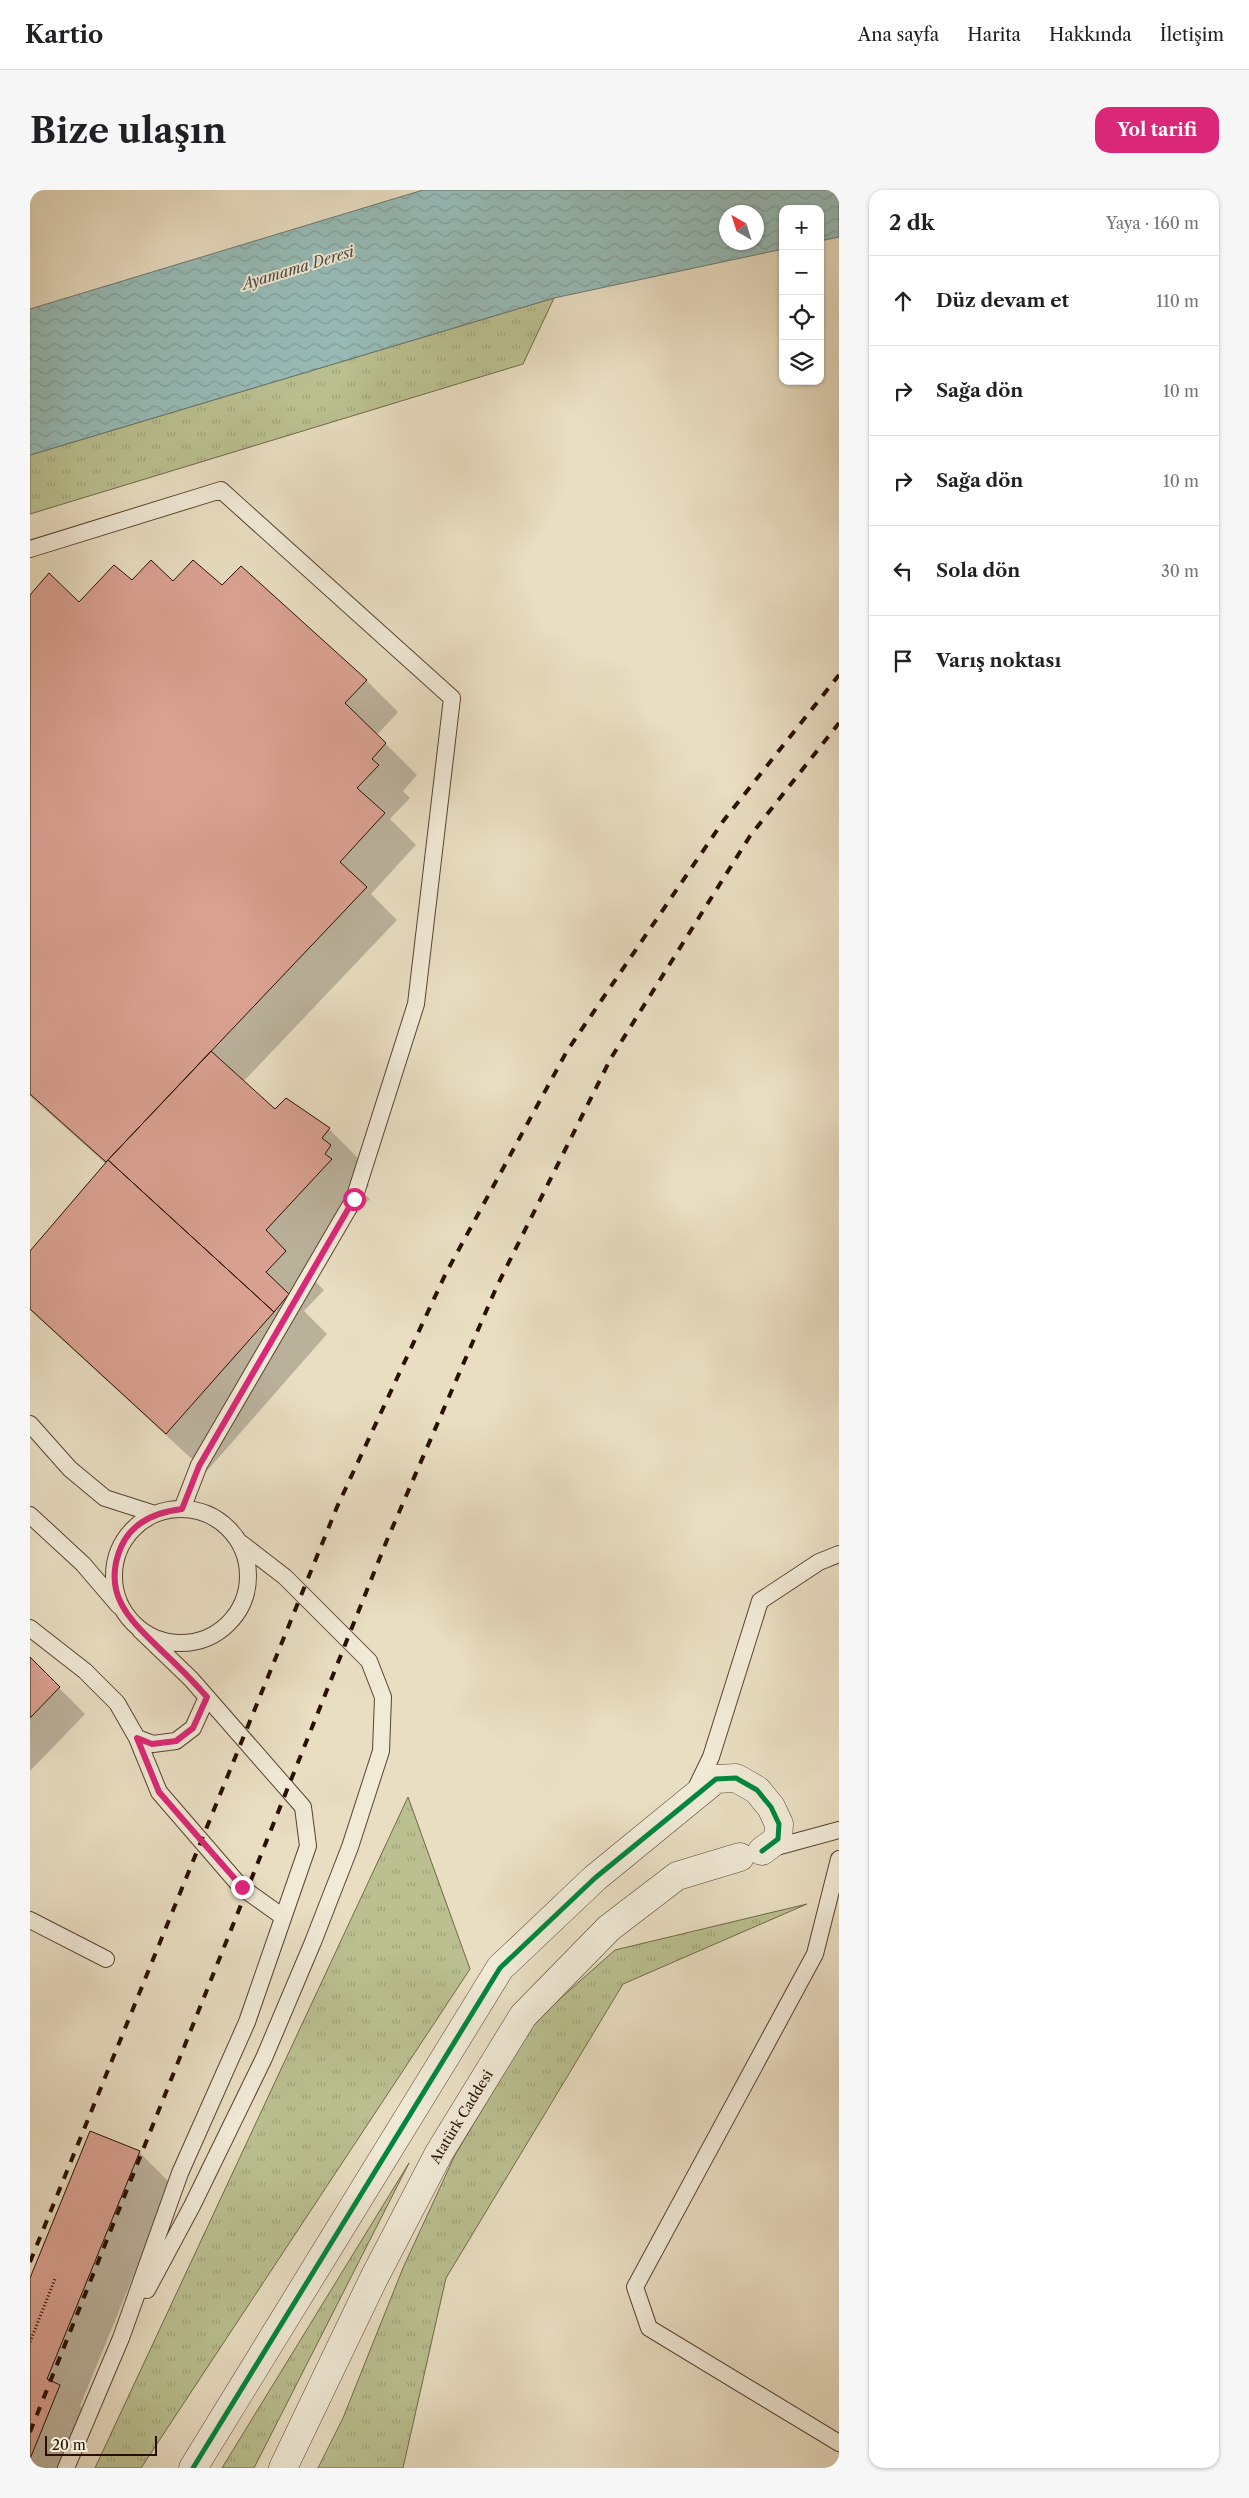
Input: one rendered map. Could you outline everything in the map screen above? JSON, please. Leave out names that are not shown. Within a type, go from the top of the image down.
[{"type":"street","points":[[193,2468],[500,1968],[595,1878],[716,1779],[736,1778],[757,1790],[771,1807],[779,1824],[778,1839],[751,1854]]},
{"type":"street","name":"Atatürk Caddesi","points":[[283,2468],[374,2278],[439,2154],[523,2016],[609,1928],[677,1876],[751,1854]]},
{"type":"lane","points":[[30,549],[221,490],[452,698],[416,1004],[354,1199],[199,1466],[182,1509]]},
{"type":"lane","points":[[30,1424],[70,1469],[105,1498],[155,1514]]},
{"type":"lane","points":[[128,1617],[117,1592],[114,1579],[116,1559],[129,1535],[138,1525],[155,1514],[182,1509],[200,1511],[216,1518],[230,1529],[240,1543],[248,1565],[248,1588],[240,1609],[226,1627],[206,1639],[184,1644],[161,1640],[140,1630]]},
{"type":"lane","points":[[30,1515],[84,1564],[128,1617],[207,1697],[303,1807],[308,1846],[247,2022],[180,2173],[120,2338],[66,2468]]},
{"type":"lane","points":[[120,2338],[192,2206],[264,2058],[313,1942],[350,1847],[381,1751],[382,1697],[369,1662],[285,1577],[240,1543]]},
{"type":"lane","points":[[691,1798],[711,1757],[760,1601],[819,1562],[839,1554]]},
{"type":"lane","points":[[30,1628],[85,1671],[117,1703],[137,1738],[159,1792],[242,1887],[283,1917]]},
{"type":"lane","points":[[137,1738],[152,1744],[176,1741],[193,1728],[207,1697]]},
{"type":"lane","points":[[751,1854],[839,1830]]},
{"type":"lane","points":[[839,1859],[815,1954],[635,2287],[649,2328],[839,2444]]},
{"type":"lane","points":[[30,1920],[106,1958]]},
{"type":"path","points":[[30,2342],[55,2279]]},
{"type":"green space","points":[[554,298],[523,364],[30,514],[30,455]]},
{"type":"green space","points":[[408,1797],[470,1969],[141,2468],[95,2468]]},
{"type":"green space","points":[[807,1904],[623,1984],[446,2278],[403,2468],[318,2468],[343,2418],[403,2268],[455,2155],[536,2020],[615,1950]]},
{"type":"green space","points":[[409,2163],[254,2468],[222,2468]]},
{"type":"water","name":"Ayamama Deresi","points":[[423,190],[839,190],[839,237],[824,240],[824,205],[779,205],[779,250],[554,298],[30,455],[30,309]]},
{"type":"building","points":[[151,560],[173,581],[193,560],[222,585],[241,566],[367,680],[345,703],[386,743],[372,759],[379,765],[357,788],[385,813],[340,862],[367,887],[106,1162],[30,1094],[30,595],[49,573],[79,602],[114,565],[132,580]]},
{"type":"building","points":[[211,1051],[275,1109],[286,1098],[330,1128],[322,1138],[331,1145],[325,1154],[332,1159],[266,1230],[286,1251],[266,1272],[289,1294],[274,1312],[108,1160]]},
{"type":"building","points":[[108,1160],[274,1312],[166,1434],[30,1309],[30,1251]]},
{"type":"building","points":[[30,1657],[60,1687],[30,1718]]},
{"type":"building","points":[[90,2131],[140,2151],[47,2379],[60,2385],[30,2459],[30,2278]]},
{"type":"railway","points":[[30,2262],[337,1507],[446,1273],[567,1051],[724,820],[839,675]]},
{"type":"railway","points":[[30,2432],[387,1540],[497,1286],[611,1058],[750,836],[839,723]]},
{"type":"cycle path","points":[[193,2468],[500,1968],[595,1878],[716,1779],[736,1778],[757,1790],[771,1807],[779,1824],[778,1839],[762,1851]]},
{"type":"route","points":[[242,1887],[159,1792],[137,1738],[152,1744],[176,1741],[193,1728],[207,1697],[192,1679],[128,1617],[118,1599],[114,1579],[116,1559],[124,1540],[138,1525],[155,1514],[168,1510],[182,1509],[199,1466],[354,1199]]}]
